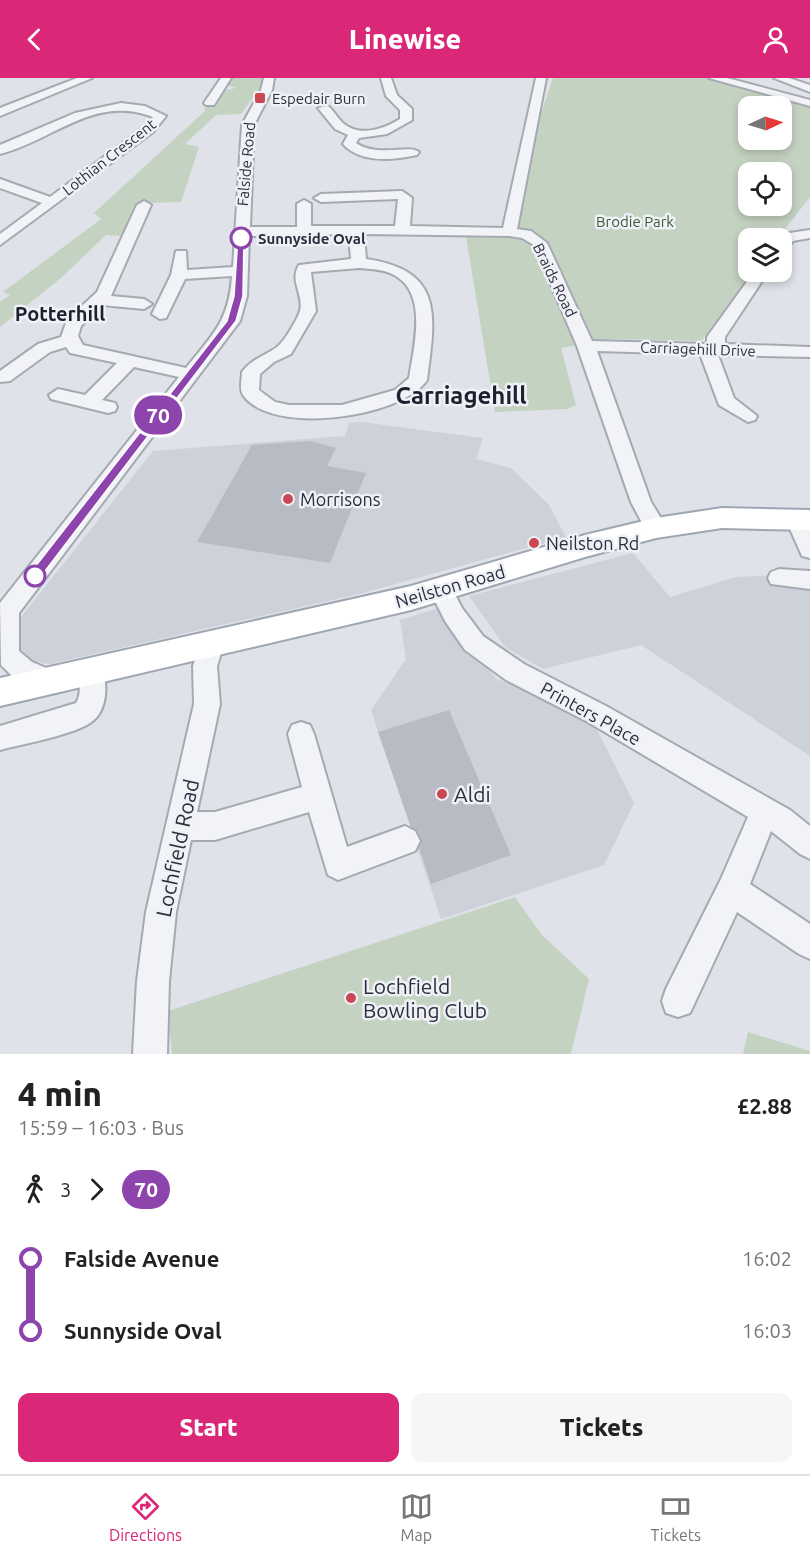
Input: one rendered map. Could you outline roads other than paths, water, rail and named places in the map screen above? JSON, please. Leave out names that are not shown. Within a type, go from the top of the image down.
[{"type":"main road","name":"Neilston Road","points":[[0,692],[441,589],[656,528],[722,518],[804,520]]},
{"type":"street","points":[[210,103],[222,88],[226,78]]},
{"type":"street","name":"Falside Road","points":[[49,681],[20,669],[5,655],[2,635],[4,616],[232,321],[238,296],[248,125],[251,112],[269,86],[269,78]]},
{"type":"street","points":[[324,108],[338,125],[355,133],[378,133],[396,128],[406,120],[406,109],[394,102],[387,91],[386,78]]},
{"type":"street","points":[[509,232],[541,78]]},
{"type":"street","points":[[714,78],[810,103]]},
{"type":"street","points":[[779,78],[810,89]]},
{"type":"street","points":[[0,112],[79,79]]},
{"type":"street","points":[[0,97],[21,103]]},
{"type":"street","name":"Lothian Crescent","points":[[0,150],[97,109],[128,106],[151,110],[160,116],[149,129],[52,202],[0,183]]},
{"type":"street","points":[[355,133],[349,144],[360,153],[385,156],[412,152]]},
{"type":"street","points":[[321,198],[353,190],[402,195],[405,198],[406,207],[402,230]]},
{"type":"street","points":[[0,241],[52,202]]},
{"type":"street","points":[[304,204],[304,231]]},
{"type":"street","points":[[144,205],[100,300],[73,324],[69,336],[76,349],[190,374]]},
{"type":"street","points":[[356,230],[359,263]]},
{"type":"street","name":"Braids Road","points":[[241,232],[356,230],[509,232],[526,234],[540,243],[586,346],[640,502],[656,528]]},
{"type":"street","points":[[792,236],[810,234]]},
{"type":"street","points":[[160,314],[179,275],[181,254]]},
{"type":"street","points":[[359,263],[398,271],[413,282],[426,316],[418,380],[402,394],[388,396],[362,408],[342,411],[289,411],[269,407],[250,392],[250,372],[268,358],[285,350],[308,311],[308,295],[302,278],[304,268],[359,263]]},
{"type":"street","points":[[179,275],[239,271]]},
{"type":"street","points":[[748,416],[726,401],[712,349],[716,336],[753,282]]},
{"type":"street","points":[[100,300],[144,304]]},
{"type":"street","points":[[4,377],[37,352],[71,340]]},
{"type":"street","name":"Carriagehill Drive","points":[[586,346],[810,352]]},
{"type":"street","points":[[89,402],[129,362]]},
{"type":"street","points":[[58,395],[108,407]]},
{"type":"street","points":[[804,520],[810,550]]},
{"type":"street","points":[[778,578],[810,580]]},
{"type":"street","name":"Printers Place","points":[[441,589],[453,614],[474,643],[497,660],[765,811],[810,844]]},
{"type":"street","name":"Lochfield Road","points":[[150,1054],[153,981],[161,912],[207,704],[206,666],[212,644]]},
{"type":"street","points":[[0,738],[80,716],[89,711],[93,703],[91,670]]},
{"type":"street","points":[[301,734],[338,865],[405,841]]},
{"type":"street","points":[[181,826],[215,826],[318,796]]},
{"type":"street","points":[[678,1001],[732,890],[765,811]]},
{"type":"street","points":[[732,890],[810,943]]},
{"type":"place","name":"Espedair Burn","points":[[260,98]]},
{"type":"place","name":"Sunnyside Oval","points":[[241,238]]},
{"type":"place","name":"Morrisons","points":[[288,499]]},
{"type":"place","name":"Neilston Rd","points":[[534,543]]},
{"type":"place","name":"Aldi","points":[[442,794]]},
{"type":"place","name":"Lochfield Bowling Club","points":[[351,998]]},
{"type":"district","name":"Potterhill","points":[[60,313]]},
{"type":"district","name":"Carriagehill","points":[[461,395]]},
{"type":"park label","name":"Brodie Park","points":[[635,221]]}]
